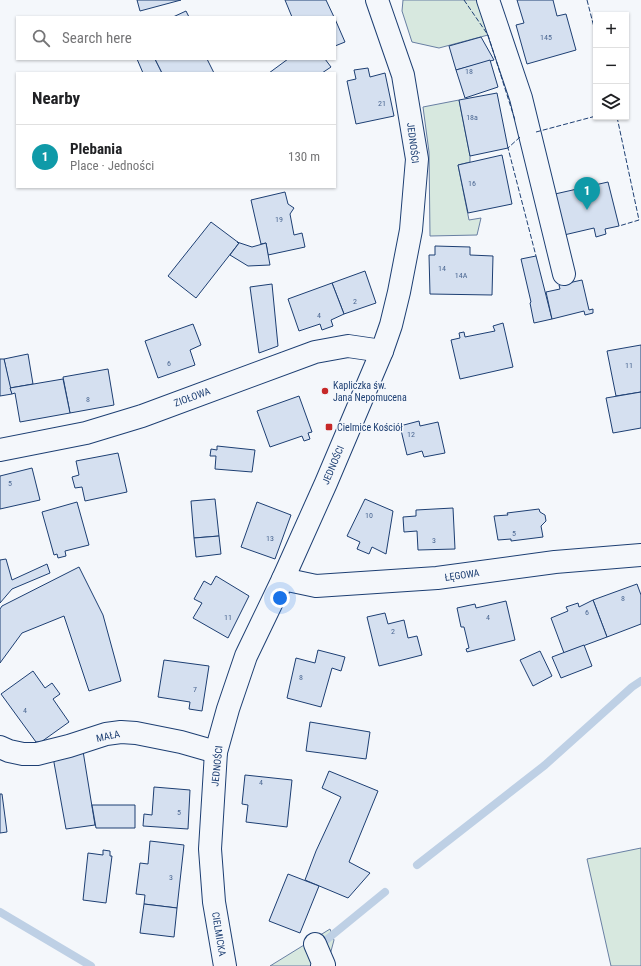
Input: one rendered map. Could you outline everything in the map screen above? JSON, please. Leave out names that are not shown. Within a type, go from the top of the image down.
[{"type":"street","name":"JEDNOŚCI","points":[[214,902],[210,848],[216,752],[228,709],[246,656],[283,579],[382,351],[391,325],[412,230],[417,159],[403,75],[377,0]]},
{"type":"street","points":[[488,0],[521,98],[564,274]]},
{"type":"street","name":"ZIOŁOWA","points":[[0,450],[86,433],[142,416],[315,352],[348,346],[382,351]]},
{"type":"street","name":"ŁĘGOWA","points":[[283,579],[316,586],[437,578],[555,562],[641,555]]},
{"type":"street","name":"MAŁA","points":[[0,747],[9,751],[23,754],[37,754],[69,746],[106,734],[121,732],[136,733],[181,742],[216,752]]},
{"type":"street","name":"CIELMICKA","points":[[214,902],[225,966]]},
{"type":"street","points":[[315,944],[324,964],[322,966]]},
{"type":"shaded area","points":[[403,0],[477,0],[488,35],[439,48],[412,42],[402,11]]},
{"type":"shaded area","points":[[459,100],[470,162],[458,165],[469,220],[481,218],[477,235],[430,236],[429,152],[423,107]]},
{"type":"shaded area","points":[[641,848],[641,966],[611,966],[587,859]]},
{"type":"shaded area","points":[[330,929],[334,940],[327,966],[270,966]]},
{"type":"building","points":[[137,0],[181,0],[140,11]]},
{"type":"building","points":[[285,0],[326,0],[334,16],[292,16]]},
{"type":"building","points":[[517,0],[553,0],[557,16],[566,14],[576,50],[527,64],[516,25],[524,23]]},
{"type":"building","points":[[186,11],[188,16],[175,16]]},
{"type":"building","points":[[336,21],[345,42],[336,46]]},
{"type":"building","points":[[481,37],[494,60],[456,70],[449,46]]},
{"type":"building","points":[[137,60],[156,60],[162,72],[143,72]]},
{"type":"building","points":[[156,60],[208,60],[214,72],[162,72]]},
{"type":"building","points":[[287,60],[326,60],[331,67],[324,72],[270,72]]},
{"type":"building","points":[[490,60],[498,87],[465,98],[456,70]]},
{"type":"building","points":[[368,68],[370,77],[385,73],[394,116],[356,124],[347,81],[356,79],[354,70]]},
{"type":"building","points":[[497,93],[508,148],[470,156],[459,100]]},
{"type":"building","points":[[502,155],[512,204],[468,213],[458,165]]},
{"type":"building","points":[[608,182],[619,226],[605,229],[606,234],[596,237],[594,228],[564,235],[555,194]]},
{"type":"building","points":[[285,192],[288,204],[294,208],[290,214],[294,235],[302,233],[305,247],[268,255],[266,243],[261,244],[251,200]]},
{"type":"building","points":[[211,222],[239,243],[196,298],[168,276]]},
{"type":"building","points":[[237,242],[252,247],[266,243],[270,265],[248,266],[230,255],[239,243]]},
{"type":"building","points":[[435,246],[470,247],[470,255],[493,256],[492,295],[430,294],[429,255],[435,255]]},
{"type":"building","points":[[536,256],[552,319],[534,323],[531,302],[521,259]]},
{"type":"building","points":[[365,271],[376,303],[344,314],[332,283]]},
{"type":"building","points":[[582,280],[589,310],[593,309],[593,313],[585,315],[584,311],[552,319],[546,292],[560,289],[559,285]]},
{"type":"building","points":[[332,283],[344,314],[331,320],[333,326],[322,330],[320,324],[299,331],[288,299]]},
{"type":"building","points":[[272,284],[278,346],[259,353],[250,287]]},
{"type":"building","points":[[503,323],[513,367],[460,379],[451,340],[460,338],[459,333],[464,332],[465,337],[495,331],[493,326]]},
{"type":"building","points":[[193,324],[201,345],[190,350],[195,365],[158,378],[145,341]]},
{"type":"building","points":[[641,345],[641,392],[616,396],[607,351]]},
{"type":"building","points":[[28,354],[33,384],[10,388],[4,359]]},
{"type":"building","points":[[0,359],[4,359],[12,394],[0,396]]},
{"type":"building","points":[[108,369],[114,405],[70,413],[63,377]]},
{"type":"building","points":[[63,379],[70,413],[20,422],[15,393],[12,394],[10,388]]},
{"type":"building","points":[[641,392],[641,428],[613,433],[606,398]]},
{"type":"building","points":[[299,396],[312,432],[308,433],[310,439],[304,441],[302,436],[270,447],[257,411]]},
{"type":"building","points":[[419,421],[420,426],[438,422],[445,453],[424,457],[422,451],[407,455],[400,426]]},
{"type":"building","points":[[217,446],[255,450],[252,472],[215,469],[216,456],[210,456],[211,449],[217,450]]},
{"type":"building","points":[[118,453],[127,492],[85,501],[82,487],[75,488],[72,477],[79,475],[76,461]]},
{"type":"building","points":[[32,468],[40,500],[0,509],[0,476]]},
{"type":"building","points":[[215,499],[219,536],[194,538],[191,501]]},
{"type":"building","points":[[365,499],[393,511],[386,554],[372,547],[369,554],[357,549],[360,542],[347,536]]},
{"type":"building","points":[[77,502],[89,545],[65,551],[66,556],[58,558],[57,554],[54,555],[42,512]]},
{"type":"building","points":[[257,502],[291,515],[275,559],[241,547]]},
{"type":"building","points":[[453,508],[455,549],[418,550],[417,531],[404,532],[403,517],[416,516],[416,510]]},
{"type":"building","points":[[539,509],[540,512],[545,515],[546,521],[541,526],[543,537],[511,541],[511,539],[498,540],[494,516]]},
{"type":"building","points":[[219,536],[221,554],[196,557],[194,538]]},
{"type":"building","points":[[6,559],[12,580],[47,564],[50,573],[12,589],[0,603],[0,560]]},
{"type":"building","points":[[79,567],[103,615],[121,681],[89,691],[64,616],[22,633],[0,663],[0,609],[2,606]]},
{"type":"building","points":[[216,576],[249,596],[228,638],[193,618],[202,603],[194,599],[204,581],[211,585]]},
{"type":"building","points":[[637,584],[641,595],[641,624],[607,637],[593,600]]},
{"type":"building","points":[[593,600],[607,637],[564,653],[551,618],[568,611],[566,607],[578,603],[579,607]]},
{"type":"building","points":[[506,601],[515,640],[467,652],[466,649],[469,648],[464,627],[461,627],[457,608],[475,604],[476,608]]},
{"type":"building","points":[[385,613],[388,624],[404,620],[408,638],[417,636],[422,655],[379,666],[367,617]]},
{"type":"building","points":[[584,645],[592,666],[561,678],[552,657]]},
{"type":"building","points":[[318,650],[345,657],[341,671],[332,668],[321,707],[287,698],[296,658],[315,663]]},
{"type":"building","points":[[540,651],[552,676],[533,686],[520,660]]},
{"type":"building","points":[[164,660],[209,666],[202,711],[189,709],[190,702],[158,697]]},
{"type":"building","points":[[33,671],[45,688],[52,683],[60,694],[53,699],[69,722],[41,742],[36,742],[1,694]]},
{"type":"building","points":[[310,722],[370,732],[366,759],[306,751]]},
{"type":"building","points":[[83,751],[95,825],[66,829],[53,757]]},
{"type":"building","points":[[329,771],[378,791],[349,862],[370,873],[348,898],[305,880],[316,851],[341,797],[322,788]]},
{"type":"building","points":[[245,775],[292,780],[287,827],[246,822],[248,805],[242,804]]},
{"type":"building","points":[[154,787],[190,790],[188,829],[143,826],[144,814],[152,815]]},
{"type":"building","points":[[0,794],[2,794],[7,832],[0,833]]},
{"type":"building","points":[[92,805],[135,805],[135,828],[96,828]]},
{"type":"building","points":[[150,841],[184,845],[177,908],[144,904],[145,895],[136,894],[140,863],[148,864]]},
{"type":"building","points":[[103,850],[110,851],[110,856],[112,856],[106,903],[83,900],[88,853],[103,855]]},
{"type":"building","points":[[288,874],[319,886],[300,933],[269,921]]},
{"type":"building","points":[[144,904],[177,908],[174,937],[140,933]]},
{"type":"waterway","points":[[417,865],[545,765],[632,687],[641,681]]},
{"type":"waterway","points":[[325,941],[385,892]]},
{"type":"waterway","points":[[0,912],[91,966]]},
{"type":"fence","points":[[464,0],[488,35],[515,120]]},
{"type":"fence","points":[[587,0],[593,23]]},
{"type":"fence","points":[[536,132],[593,117]]},
{"type":"fence","points":[[618,120],[639,220],[619,226]]},
{"type":"fence","points":[[520,137],[508,148],[536,256]]},
{"type":"place","name":"Plebania","points":[[587,210]]},
{"type":"place","name":"Kapliczka św. Jana Nepomucena","points":[[325,391]]},
{"type":"place","name":"Cielmice Kościół","points":[[329,427]]}]
